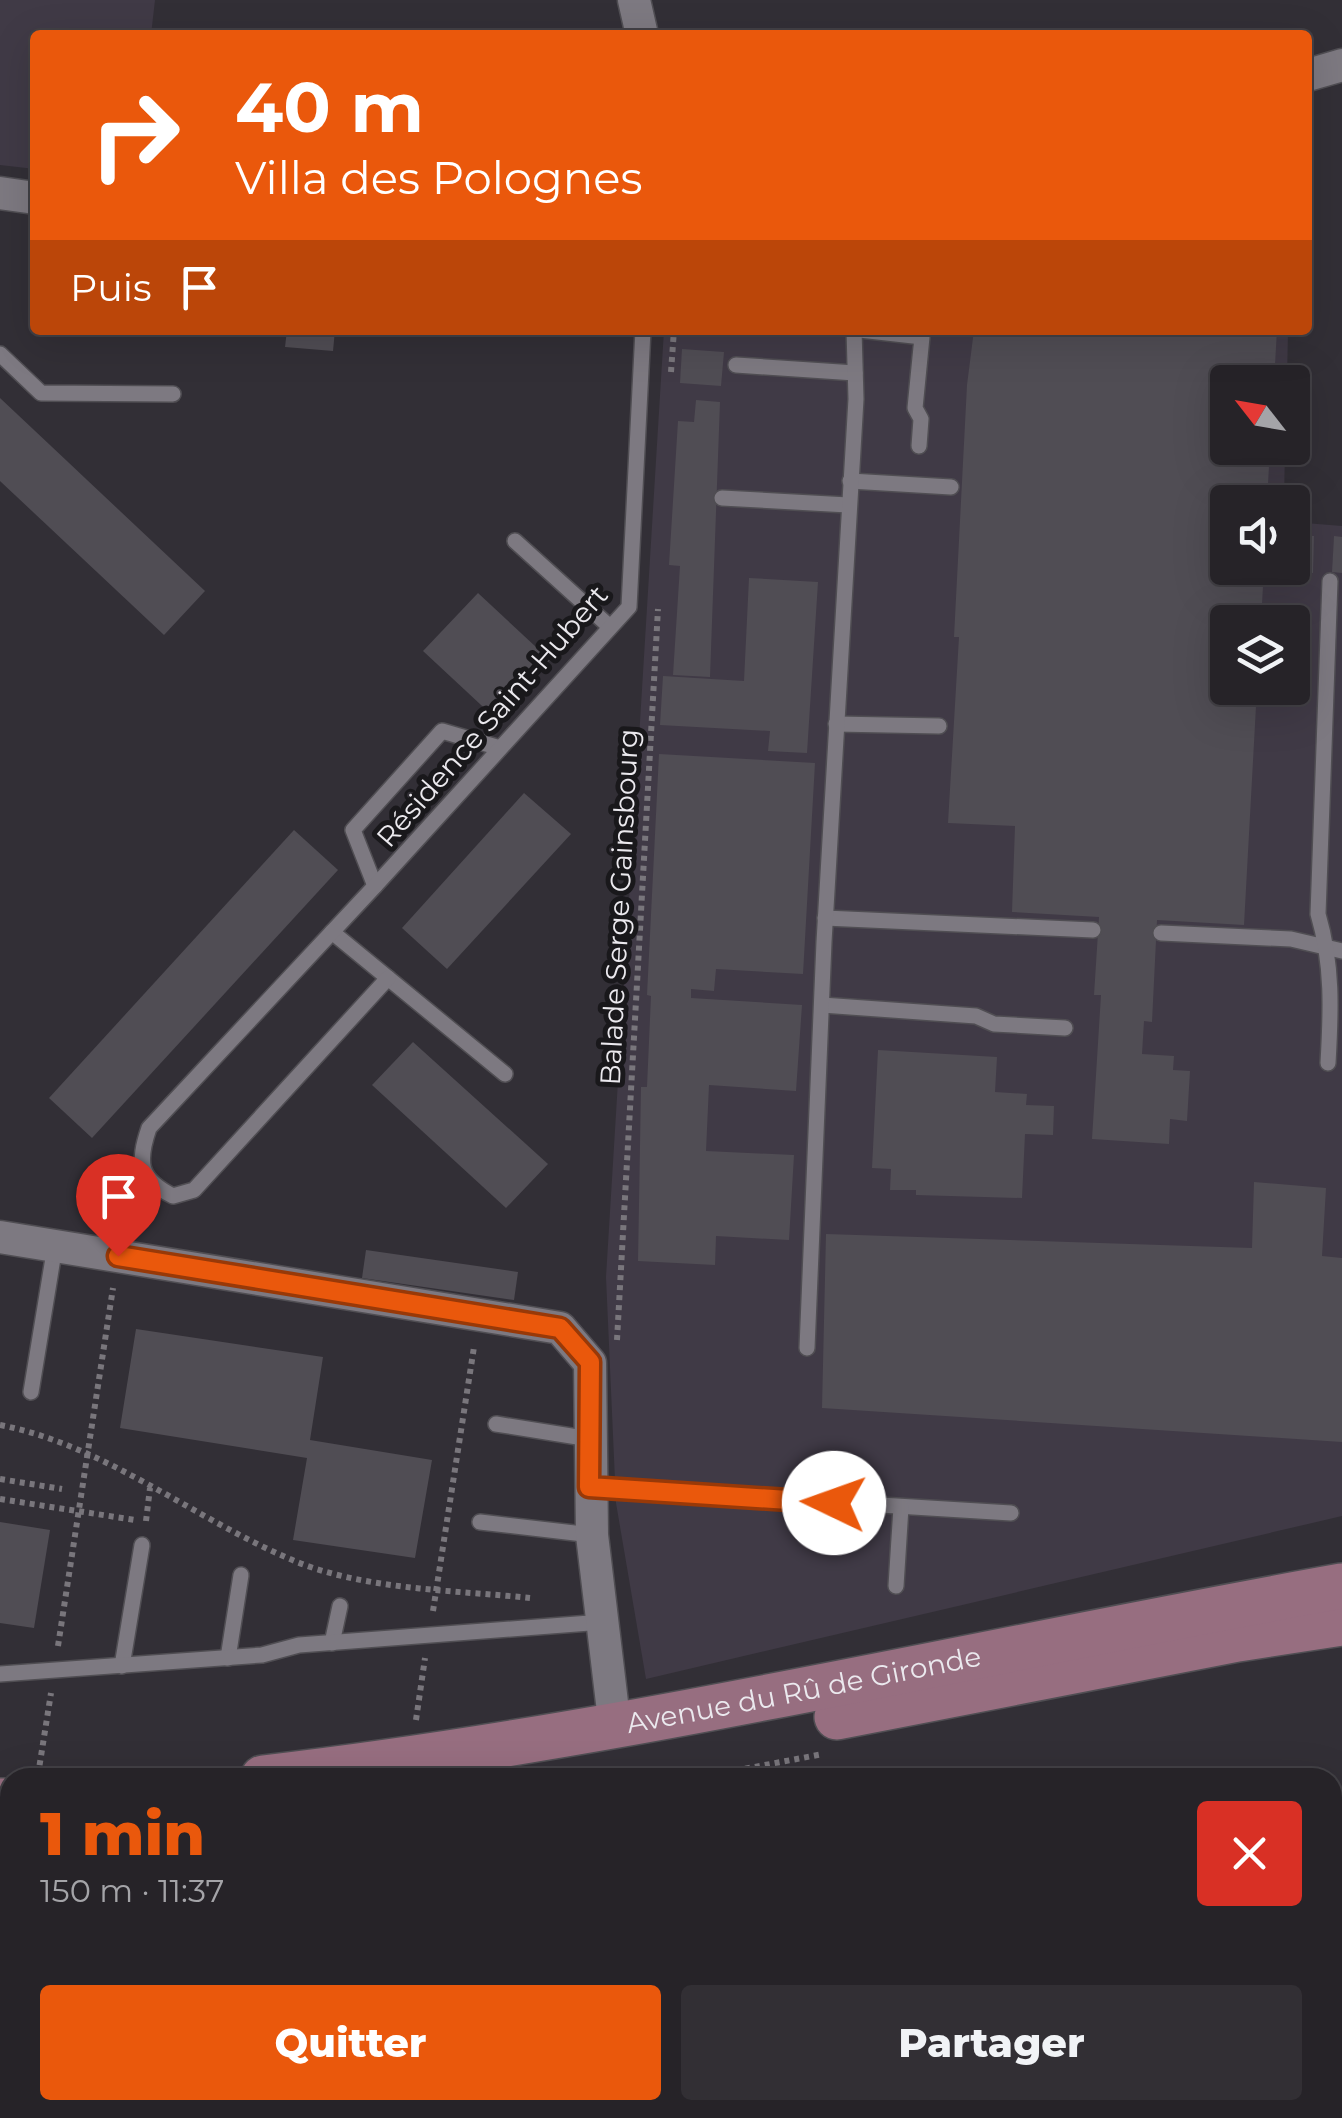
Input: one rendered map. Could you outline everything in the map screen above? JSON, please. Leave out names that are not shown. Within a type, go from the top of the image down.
[{"type":"main road","name":"Avenue du Rû de Gironde","points":[[347,1768],[615,1728],[1342,1586]]},
{"type":"main road","name":"Avenue du Rû de Gironde","points":[[540,1768],[791,1726],[1342,1623]]},
{"type":"street","points":[[634,0],[641,30]]},
{"type":"street","points":[[1312,73],[1342,65]]},
{"type":"street","points":[[0,193],[30,197]]},
{"type":"street","points":[[0,1237],[560,1328],[590,1362],[592,1535],[615,1728]]},
{"type":"lane","name":"Résidence Saint-Hubert","points":[[388,978],[194,1190],[173,1196],[155,1187],[144,1173],[141,1150],[149,1128],[629,606],[643,335]]},
{"type":"lane","points":[[807,1348],[857,335]]},
{"type":"lane","points":[[903,335],[922,337],[915,408],[920,418],[919,446]]},
{"type":"lane","points":[[0,354],[41,392],[173,394]]},
{"type":"lane","points":[[736,365],[855,373]]},
{"type":"lane","points":[[850,481],[951,487]]},
{"type":"lane","points":[[722,498],[848,505]]},
{"type":"lane","points":[[515,540],[610,627]]},
{"type":"lane","points":[[1328,1063],[1335,950],[1318,914],[1330,581]]},
{"type":"lane","points":[[836,724],[939,726]]},
{"type":"lane","points":[[375,886],[353,830],[442,731],[500,748]]},
{"type":"lane","points":[[826,918],[1093,930]]},
{"type":"lane","points":[[332,932],[505,1074]]},
{"type":"lane","points":[[1161,933],[1291,939],[1335,950]]},
{"type":"lane","points":[[822,1006],[976,1016],[994,1024],[1065,1028]]},
{"type":"lane","points":[[31,1392],[55,1246]]},
{"type":"lane","points":[[496,1424],[590,1439]]},
{"type":"lane","points":[[589,1487],[1011,1513]]},
{"type":"lane","points":[[896,1586],[900,1507]]},
{"type":"lane","points":[[480,1522],[592,1535]]},
{"type":"lane","points":[[122,1666],[142,1544]]},
{"type":"lane","points":[[228,1658],[241,1575]]},
{"type":"lane","points":[[332,1642],[340,1606]]},
{"type":"lane","points":[[0,1674],[228,1658],[332,1642],[429,1636],[602,1612]]},
{"type":"path","points":[[671,387],[674,335]]},
{"type":"path","name":"Balade Serge Gainsbourg","points":[[617,1347],[659,594]]},
{"type":"path","points":[[29,1768],[54,1672],[118,1256]]},
{"type":"path","points":[[414,1736],[479,1315]]},
{"type":"path","points":[[0,1424],[88,1455],[290,1560],[343,1576],[579,1603],[602,1612]]},
{"type":"path","points":[[0,1478],[62,1489]]},
{"type":"path","points":[[0,1499],[146,1522]]},
{"type":"shaded area","points":[[0,0],[155,0],[152,30],[30,30],[30,168],[0,165]]},
{"type":"shaded area","points":[[664,335],[1288,335],[1287,365],[1210,365],[1210,465],[1285,465],[1284,485],[1210,485],[1210,585],[1310,585],[1310,523],[1342,526],[1342,1516],[646,1679],[616,1503],[606,1277]]},
{"type":"building","points":[[286,335],[335,335],[333,351],[285,347]]},
{"type":"building","points":[[973,335],[1277,335],[1275,365],[1210,365],[1210,465],[1269,465],[1268,485],[1210,485],[1210,585],[1263,585],[1262,605],[1210,605],[1210,705],[1256,705],[1244,925],[1157,920],[1152,1022],[1144,1021],[1142,1054],[1174,1056],[1173,1070],[1190,1071],[1187,1121],[1170,1119],[1169,1144],[1092,1139],[1101,995],[1094,995],[1099,917],[1012,912],[1015,826],[948,823],[959,637],[954,637],[967,385]]},
{"type":"building","points":[[682,349],[724,352],[721,386],[680,383]]},
{"type":"building","points":[[0,398],[205,591],[164,635],[0,481]]},
{"type":"building","points":[[696,400],[720,402],[710,677],[673,675],[680,566],[669,565],[678,421],[694,422]]},
{"type":"building","points":[[1310,536],[1314,536],[1310,573]]},
{"type":"building","points":[[1334,536],[1342,537],[1342,573],[1332,572]]},
{"type":"building","points":[[749,578],[818,582],[807,753],[768,751],[770,731],[660,725],[663,676],[744,681]]},
{"type":"building","points":[[478,593],[550,660],[495,718],[423,651]]},
{"type":"building","points":[[659,754],[815,763],[803,974],[716,969],[714,991],[691,989],[691,998],[802,1005],[796,1091],[709,1085],[706,1151],[794,1155],[789,1240],[716,1236],[715,1265],[638,1261],[641,1087],[647,1087],[651,996],[647,995]]},
{"type":"building","points":[[524,793],[571,834],[447,969],[402,928]]},
{"type":"building","points":[[294,830],[338,870],[92,1138],[49,1098]]},
{"type":"building","points":[[413,1042],[548,1164],[506,1208],[372,1085]]},
{"type":"building","points":[[878,1050],[997,1057],[995,1092],[1027,1094],[1026,1105],[1054,1106],[1053,1135],[1025,1134],[1022,1198],[916,1195],[916,1190],[890,1190],[891,1169],[872,1168]]},
{"type":"building","points":[[1254,1182],[1326,1188],[1322,1256],[1342,1258],[1342,1442],[822,1408],[826,1234],[1252,1248]]},
{"type":"building","points":[[366,1250],[518,1272],[514,1300],[362,1278]]},
{"type":"building","points":[[136,1329],[323,1357],[310,1440],[432,1460],[415,1558],[293,1540],[307,1458],[120,1428]]},
{"type":"building","points":[[0,1522],[50,1530],[34,1628],[0,1623]]},
{"type":"route","points":[[118,1256],[560,1328],[590,1362],[589,1487],[834,1503]]}]
